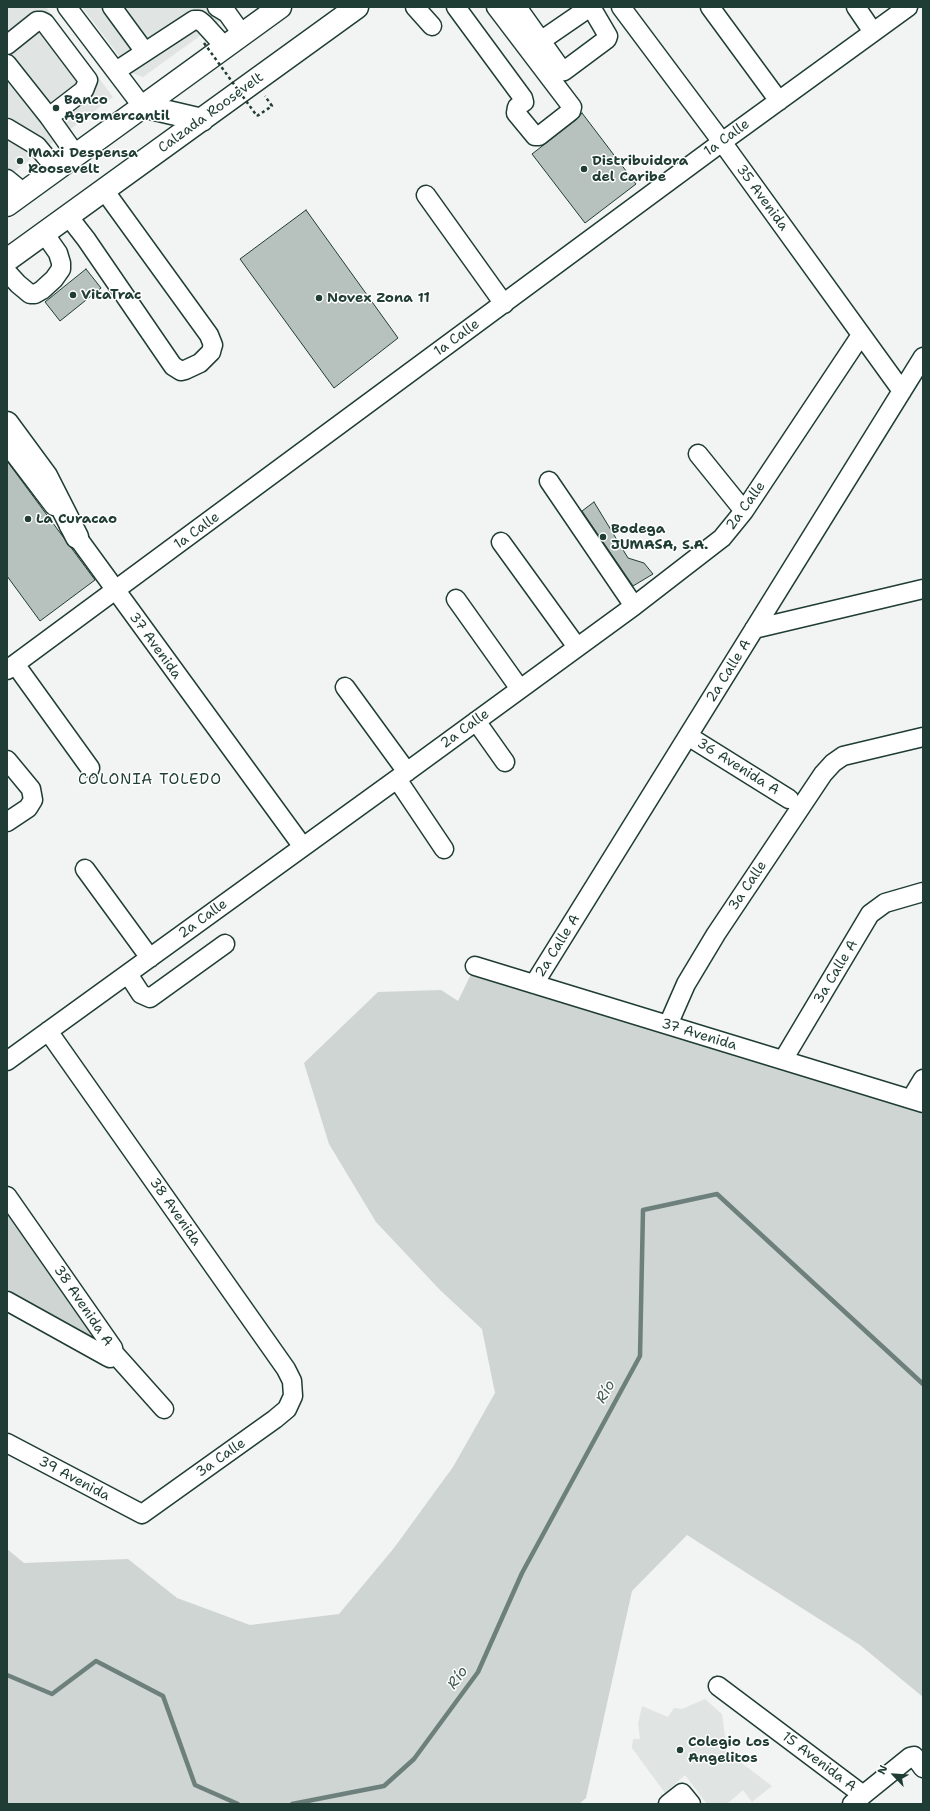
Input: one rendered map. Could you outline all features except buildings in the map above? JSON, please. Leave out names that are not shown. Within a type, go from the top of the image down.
[{"type":"highway","points":[[12,201],[142,106],[214,45],[242,34],[280,7]]},
{"type":"highway","name":"Calzada Roosevelt","points":[[7,260],[356,7]]},
{"type":"highway","points":[[142,106],[202,120]]},
{"type":"highway","points":[[7,423],[46,476],[77,537]]},
{"type":"street","points":[[67,7],[142,106]]},
{"type":"street","points":[[112,7],[145,52]]},
{"type":"street","points":[[217,7],[227,13],[242,34]]},
{"type":"street","points":[[415,7],[432,26]]},
{"type":"street","points":[[456,7],[523,98],[524,102],[517,107],[516,113],[535,136],[539,136],[571,111],[572,108],[496,7]]},
{"type":"street","points":[[518,7],[561,69],[567,70],[607,39],[608,33],[590,7],[542,40]]},
{"type":"street","name":"35 Avenida","points":[[621,7],[722,142],[902,391]]},
{"type":"street","points":[[710,7],[779,101]]},
{"type":"street","points":[[856,7],[873,32]]},
{"type":"street","name":"1a Calle","points":[[11,667],[722,142],[908,7]]},
{"type":"street","points":[[116,71],[194,20],[199,20],[204,24],[214,45]]},
{"type":"street","points":[[7,45],[37,21],[42,21],[88,80],[84,90],[49,116]]},
{"type":"street","points":[[7,64],[49,116],[76,155]]},
{"type":"street","points":[[7,128],[37,146],[56,169]]},
{"type":"street","points":[[7,178],[12,201]]},
{"type":"street","points":[[68,216],[86,239],[173,366],[181,371],[200,363],[211,352],[213,345],[209,335],[104,190]]},
{"type":"street","points":[[426,195],[504,304]]},
{"type":"street","points":[[7,272],[30,294],[35,294],[42,290],[54,279],[61,269],[61,263],[58,254],[44,233]]},
{"type":"street","name":"2a Calle","points":[[7,1061],[634,606],[722,538],[744,511],[861,335]]},
{"type":"street","name":"2a Calle A","points":[[534,984],[923,357]]},
{"type":"street","name":"37 Avenida","points":[[7,444],[77,537],[303,847]]},
{"type":"street","points":[[698,454],[744,511]]},
{"type":"street","points":[[549,481],[634,606]]},
{"type":"street","points":[[501,542],[577,647]]},
{"type":"street","points":[[754,629],[923,589]]},
{"type":"street","points":[[456,599],[520,689]]},
{"type":"street","points":[[11,667],[90,768]]},
{"type":"street","points":[[345,686],[402,775],[444,849]]},
{"type":"street","points":[[476,721],[506,762]]},
{"type":"street","name":"36 Avenida A","points":[[688,736],[789,799]]},
{"type":"street","name":"3a Calle","points":[[668,1025],[686,984],[716,934],[823,774],[833,763],[843,756],[923,737]]},
{"type":"street","points":[[7,760],[30,789],[33,800],[28,808],[7,822]]},
{"type":"street","points":[[85,869],[150,958]]},
{"type":"street","name":"3a Calle A","points":[[783,1060],[870,914],[885,903],[900,897],[923,892]]},
{"type":"street","points":[[128,974],[141,994],[150,998],[225,944]]},
{"type":"street","name":"37 Avenida","points":[[475,966],[917,1101]]},
{"type":"street","name":"38 Avenida","points":[[48,1031],[286,1369],[292,1381],[294,1396]]},
{"type":"street","points":[[917,1101],[923,1079]]},
{"type":"street","name":"38 Avenida A","points":[[7,1196],[113,1348],[113,1356],[110,1358],[106,1356],[7,1301]]},
{"type":"street","points":[[114,1352],[164,1409]]},
{"type":"street","name":"3a Calle","points":[[142,1514],[275,1419],[287,1409],[294,1396]]},
{"type":"street","name":"39 Avenida","points":[[7,1444],[142,1514]]},
{"type":"street","name":"15 Avenida A","points":[[718,1686],[858,1800]]},
{"type":"street","points":[[858,1800],[910,1757],[918,1762]]},
{"type":"path","points":[[214,45],[257,116],[272,106]]},
{"type":"shaded area","points":[[7,7],[46,7],[113,97],[7,177]]},
{"type":"shaded area","points":[[82,7],[240,7],[143,77],[132,73]]},
{"type":"shaded area","points":[[475,966],[923,1103],[923,1697],[860,1645],[687,1535],[632,1591],[586,1798],[579,1804],[7,1804],[7,1549],[24,1563],[128,1559],[177,1598],[250,1625],[339,1614],[394,1548],[453,1467],[495,1393],[482,1329],[440,1290],[376,1222],[329,1144],[304,1063],[378,992],[441,990],[458,1001]]},
{"type":"shaded area","points":[[7,1207],[99,1340],[12,1295],[7,1288]]},
{"type":"shaded area","name":"Colegio Los Angelitos","points":[[705,1699],[722,1714],[727,1752],[772,1786],[752,1802],[743,1790],[727,1804],[707,1804],[685,1775],[665,1793],[632,1748],[633,1739],[640,1739],[638,1724],[642,1706],[668,1717],[674,1708],[682,1709]]},
{"type":"waterway","name":"Río","points":[[292,1804],[384,1786],[414,1759],[478,1672],[522,1573],[640,1356],[643,1210],[717,1194],[923,1384]]},
{"type":"waterway","points":[[7,1675],[52,1694],[96,1661],[163,1696],[195,1785],[238,1804]]},
{"type":"place","name":"Banco Agromercantil","points":[[56,108]]},
{"type":"place","name":"Maxi Despensa Roosevelt","points":[[20,161]]},
{"type":"place","name":"Distribuidora del Caribe","points":[[584,169]]},
{"type":"place","name":"VitaTrac","points":[[73,295]]},
{"type":"place","name":"Novex Zona 11","points":[[319,298]]},
{"type":"place","name":"La Curacao","points":[[28,519]]},
{"type":"place","name":"Bodega JUMASA, S.A.","points":[[603,537]]},
{"type":"place","name":"Colegio Los Angelitos","points":[[680,1750]]},
{"type":"district","name":"COLONIA TOLEDO","points":[[150,780]]}]
